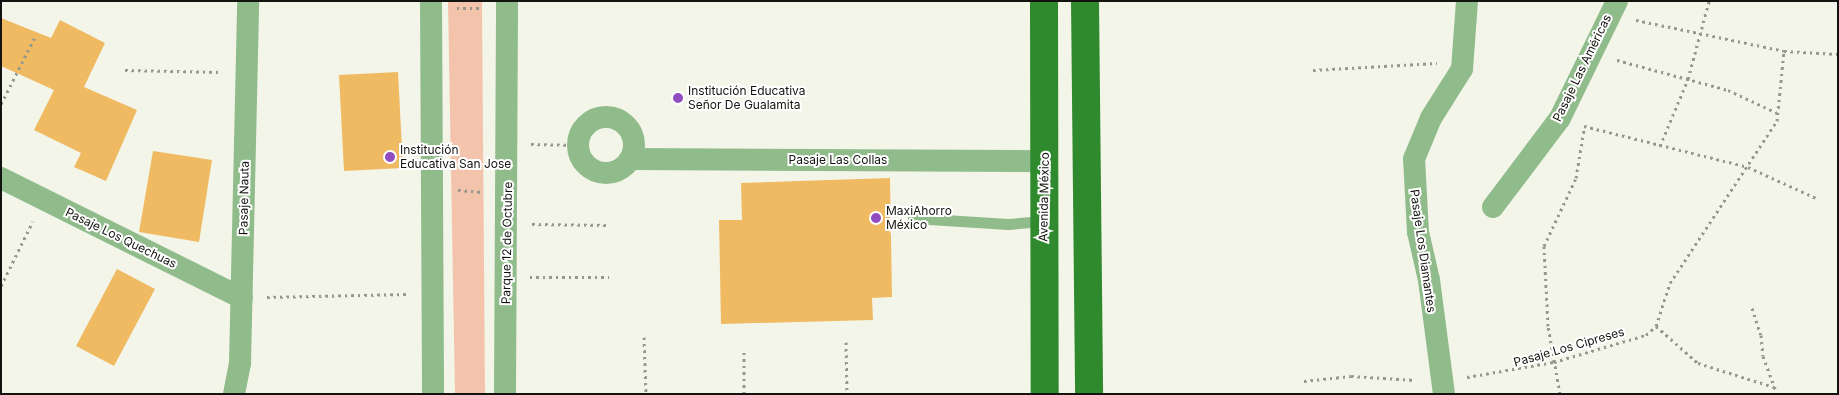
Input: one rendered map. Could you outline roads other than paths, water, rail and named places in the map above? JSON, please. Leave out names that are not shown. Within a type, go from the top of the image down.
[{"type":"main road","name":"Avenida México","points":[[1044,1],[1045,161],[1043,221],[1045,394]]},
{"type":"main road","points":[[1085,1],[1089,394]]},
{"type":"street","name":"Pasaje Nauta","points":[[234,394],[240,363],[248,1]]},
{"type":"street","name":"Pasaje Los Diamantes","points":[[1443,387],[1429,280],[1418,232],[1414,159],[1431,118],[1462,69],[1467,1]]},
{"type":"street","points":[[431,4],[433,394]]},
{"type":"street","name":"Parque 12 de Octubre","points":[[505,394],[508,224],[507,5]]},
{"type":"street","name":"Pasaje Las Américas","points":[[1493,207],[1560,118],[1613,8]]},
{"type":"street","points":[[609,117],[624,123],[632,136],[630,158],[620,169],[599,172],[586,164],[578,145],[588,124],[609,117]]},
{"type":"street","name":"Pasaje Las Collas","points":[[630,158],[1045,161]]},
{"type":"street","name":"Pasaje Los Quechuas","points":[[1,178],[242,298]]},
{"type":"lane","points":[[913,218],[1008,224],[1043,221]]},
{"type":"place","name":"Institución Educativa Señor De Gualamita","points":[[678,98]]},
{"type":"place","name":"Institución Educativa San Jose","points":[[390,157]]},
{"type":"place","name":"MaxiAhorro México","points":[[876,218]]}]
